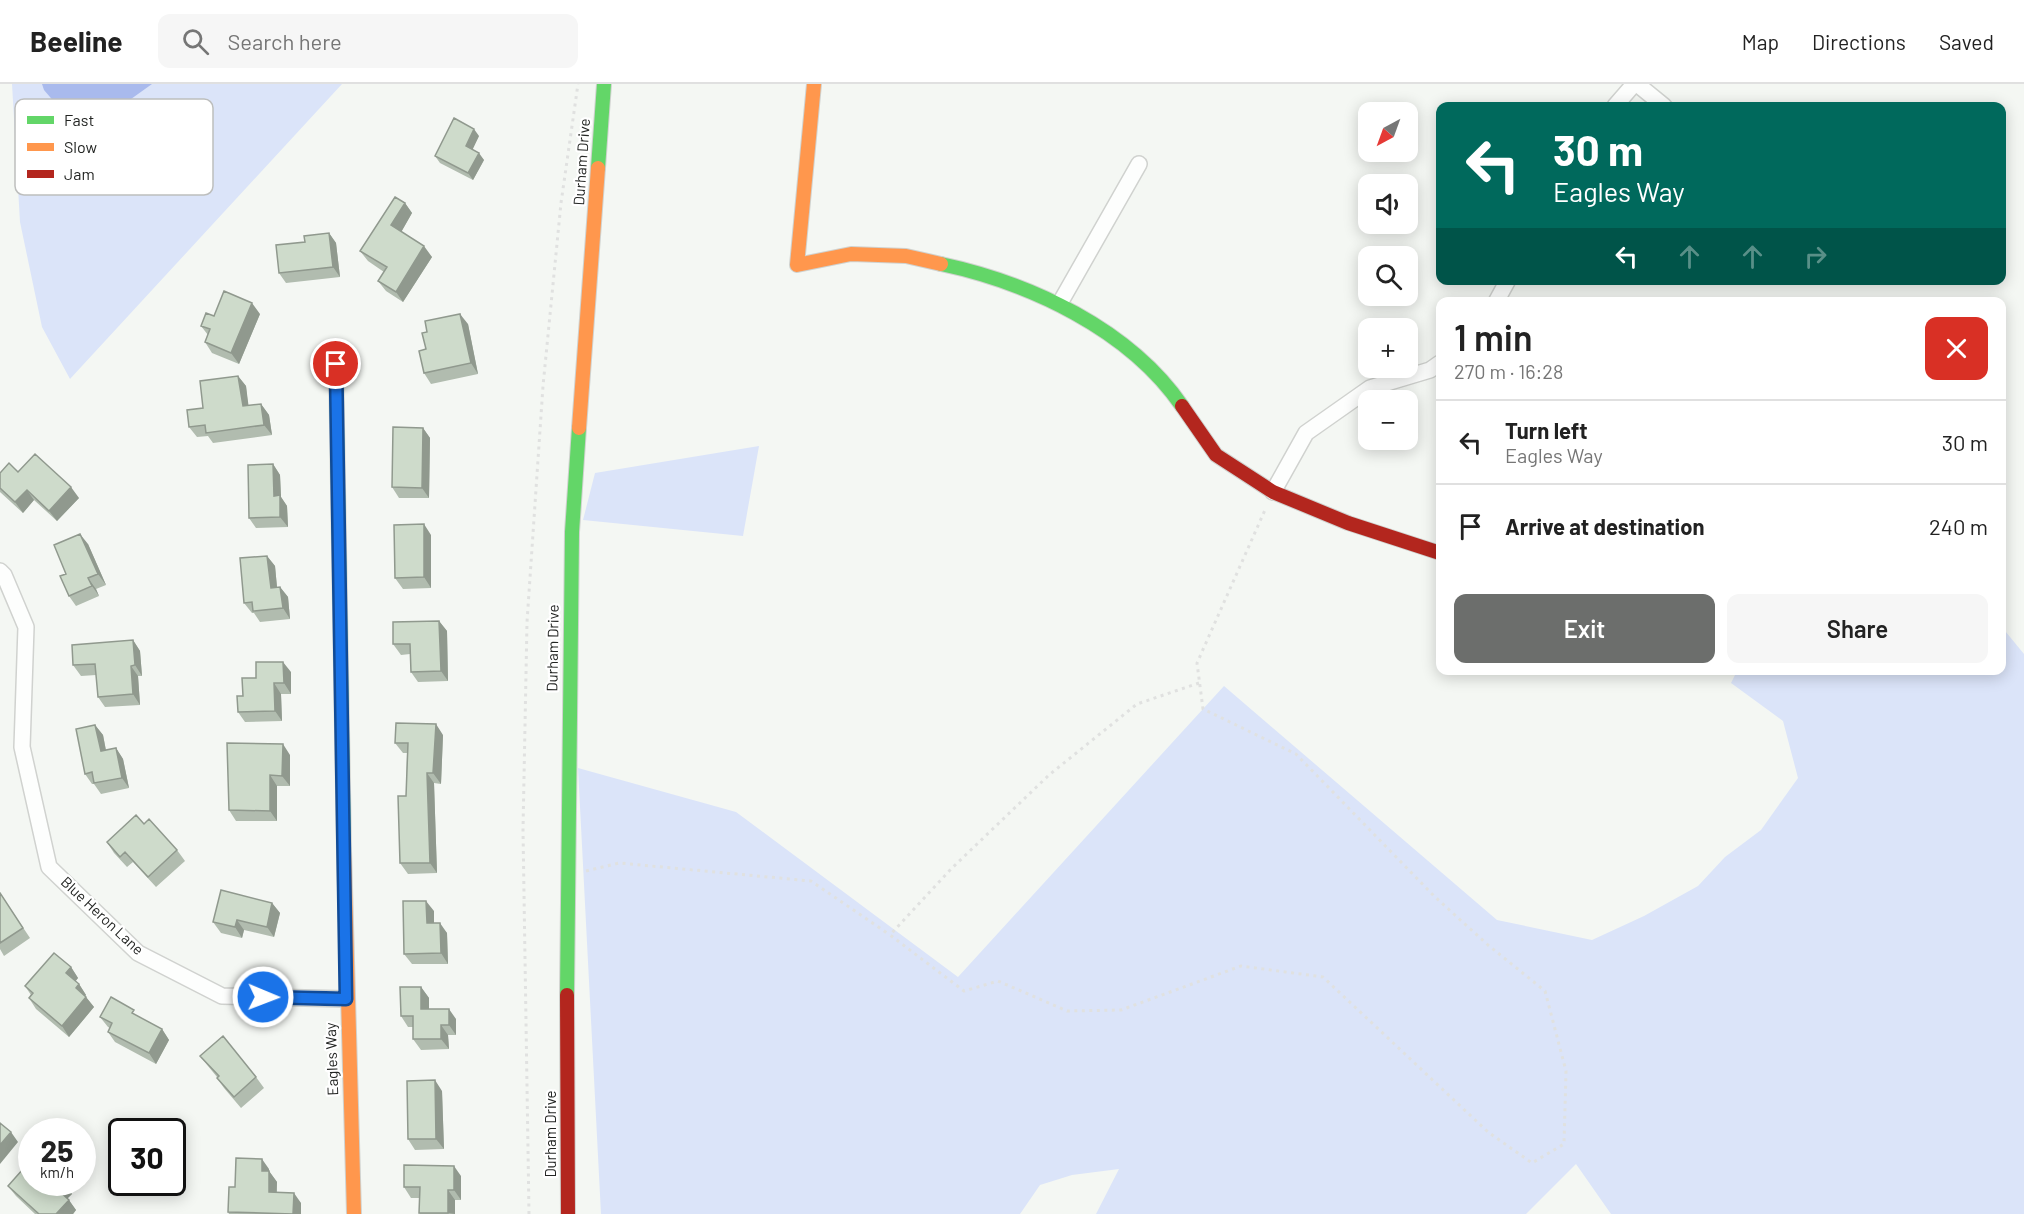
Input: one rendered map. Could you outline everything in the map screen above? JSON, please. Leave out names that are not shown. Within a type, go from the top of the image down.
[{"type":"street","name":"Durham Drive","points":[[568,1214],[567,869],[572,532],[604,84]]},
{"type":"street","points":[[814,84],[797,265],[850,254],[906,256],[986,273],[1060,303],[1135,354],[1176,397],[1216,455],[1274,492],[1348,524],[1436,552]]},
{"type":"street","points":[[1618,102],[1636,84],[1659,102]]},
{"type":"street","points":[[1060,303],[1139,164]]},
{"type":"street","name":"Eagles Way","points":[[336,364],[346,999],[354,1214]]},
{"type":"street","points":[[1274,492],[1306,434],[1370,388],[1430,370],[1436,366]]},
{"type":"street","name":"Blue Heron Lane","points":[[0,571],[4,575],[26,627],[21,747],[50,867],[138,953],[222,996],[346,999]]},
{"type":"path","points":[[529,1214],[523,830],[527,622],[544,374],[561,203],[579,84]]},
{"type":"path","points":[[567,869],[589,872],[619,863],[811,881],[890,935],[964,991],[998,981],[1067,1011],[1121,1010],[1241,966],[1323,977],[1488,1132],[1532,1163],[1564,1144],[1566,1071],[1545,991],[1488,945],[1434,896],[1296,754],[1203,709],[1197,663],[1274,492]]},
{"type":"path","points":[[890,935],[951,869],[1049,775],[1137,705],[1199,684]]},
{"type":"shaded area","points":[[12,84],[342,84],[70,379],[42,327],[20,222],[18,195],[213,195],[213,99],[15,99],[15,136]]},
{"type":"shaded area","points":[[759,446],[743,536],[583,520],[595,473]]},
{"type":"shaded area","points":[[2006,632],[2024,654],[2024,1214],[1611,1214],[1576,1164],[1526,1214],[1096,1214],[1119,1169],[1072,1175],[1040,1185],[1020,1214],[601,1214],[578,768],[736,812],[958,977],[1224,686],[1497,920],[1592,940],[1644,916],[1698,886],[1725,857],[1761,830],[1798,778],[1783,721],[1731,683],[1735,675],[2006,675]]},
{"type":"water","points":[[42,84],[152,84],[131,99],[52,99]]},
{"type":"building","points":[[454,118],[474,129],[466,146],[479,153],[468,173],[435,156]]},
{"type":"building","points":[[395,197],[405,203],[391,225],[424,246],[396,292],[378,281],[387,267],[360,251]]},
{"type":"building","points":[[329,233],[333,267],[279,273],[276,245],[305,242],[304,236]]},
{"type":"building","points":[[224,291],[252,303],[231,353],[205,342],[210,329],[201,326],[206,313],[214,316]]},
{"type":"building","points":[[460,314],[471,363],[424,373],[419,351],[426,349],[422,333],[427,332],[425,321]]},
{"type":"building","points":[[238,376],[243,406],[261,404],[264,425],[206,433],[205,425],[189,427],[187,410],[203,408],[200,381]]},
{"type":"building","points":[[393,427],[423,428],[422,488],[392,487]]},
{"type":"building","points":[[35,454],[71,487],[49,511],[27,490],[15,502],[0,488],[0,473],[9,463],[18,472]]},
{"type":"building","points":[[273,464],[274,496],[280,495],[280,517],[249,518],[248,465]]},
{"type":"building","points":[[424,524],[424,577],[395,578],[394,525]]},
{"type":"building","points":[[80,534],[98,574],[88,578],[92,586],[69,596],[60,576],[66,574],[54,545]]},
{"type":"building","points":[[267,556],[271,588],[280,587],[283,608],[253,611],[252,602],[244,603],[240,558]]},
{"type":"building","points":[[439,621],[441,671],[411,672],[410,644],[393,644],[393,622]]},
{"type":"building","points":[[133,640],[135,665],[131,666],[133,694],[98,697],[95,664],[73,665],[72,645]]},
{"type":"building","points":[[256,662],[283,662],[284,683],[274,683],[275,711],[238,712],[237,696],[243,696],[242,678],[256,678]]},
{"type":"building","points":[[396,723],[436,724],[433,773],[427,773],[430,863],[400,863],[398,796],[406,796],[408,743],[395,743]]},
{"type":"building","points":[[95,725],[101,751],[116,748],[122,778],[94,783],[92,772],[85,774],[76,729]]},
{"type":"building","points":[[227,743],[283,744],[282,776],[270,775],[270,811],[229,810]]},
{"type":"building","points":[[136,815],[144,824],[149,819],[177,850],[148,877],[125,852],[120,857],[107,842]]},
{"type":"building","points":[[221,890],[272,903],[267,927],[237,920],[235,927],[213,922]]},
{"type":"building","points":[[0,893],[23,928],[0,943]]},
{"type":"building","points":[[403,901],[426,901],[427,923],[440,923],[441,953],[404,954]]},
{"type":"building","points":[[54,953],[71,967],[66,973],[79,984],[76,988],[86,997],[62,1026],[29,998],[33,993],[25,986]]},
{"type":"building","points":[[400,987],[421,987],[421,1009],[449,1009],[449,1025],[441,1025],[441,1039],[413,1039],[413,1016],[401,1016]]},
{"type":"building","points":[[111,997],[134,1010],[132,1013],[162,1029],[149,1053],[108,1032],[112,1023],[100,1017]]},
{"type":"building","points":[[223,1036],[256,1077],[234,1097],[217,1078],[219,1076],[200,1056]]},
{"type":"building","points":[[435,1080],[436,1139],[408,1139],[407,1081]]},
{"type":"building","points":[[0,1123],[11,1132],[0,1145]]},
{"type":"building","points":[[236,1158],[262,1159],[262,1171],[269,1171],[269,1192],[294,1193],[293,1214],[228,1212],[229,1187],[235,1187]]},
{"type":"building","points":[[404,1165],[454,1166],[454,1190],[448,1190],[448,1213],[419,1213],[420,1187],[404,1187]]},
{"type":"building","points":[[18,1175],[18,1195],[8,1186]]},
{"type":"building","points":[[19,1196],[65,1196],[69,1200],[56,1214],[39,1214]]},
{"type":"traffic: fast","points":[[598,168],[604,84]]},
{"type":"traffic: fast","points":[[941,264],[1009,283],[1075,313],[1106,332],[1134,354],[1160,379],[1182,406]]},
{"type":"traffic: fast","points":[[336,364],[344,851]]},
{"type":"traffic: fast","points":[[567,995],[572,532],[579,428]]},
{"type":"traffic: slow","points":[[814,84],[797,265],[851,254],[906,256],[941,264]]},
{"type":"traffic: slow","points":[[579,428],[598,168]]},
{"type":"traffic: slow","points":[[344,851],[354,1214]]},
{"type":"traffic: jam","points":[[1182,406],[1216,455],[1273,492],[1348,523],[1436,552]]},
{"type":"traffic: jam","points":[[567,995],[568,1214]]},
{"type":"route","points":[[263,997],[346,999],[336,364]]}]
